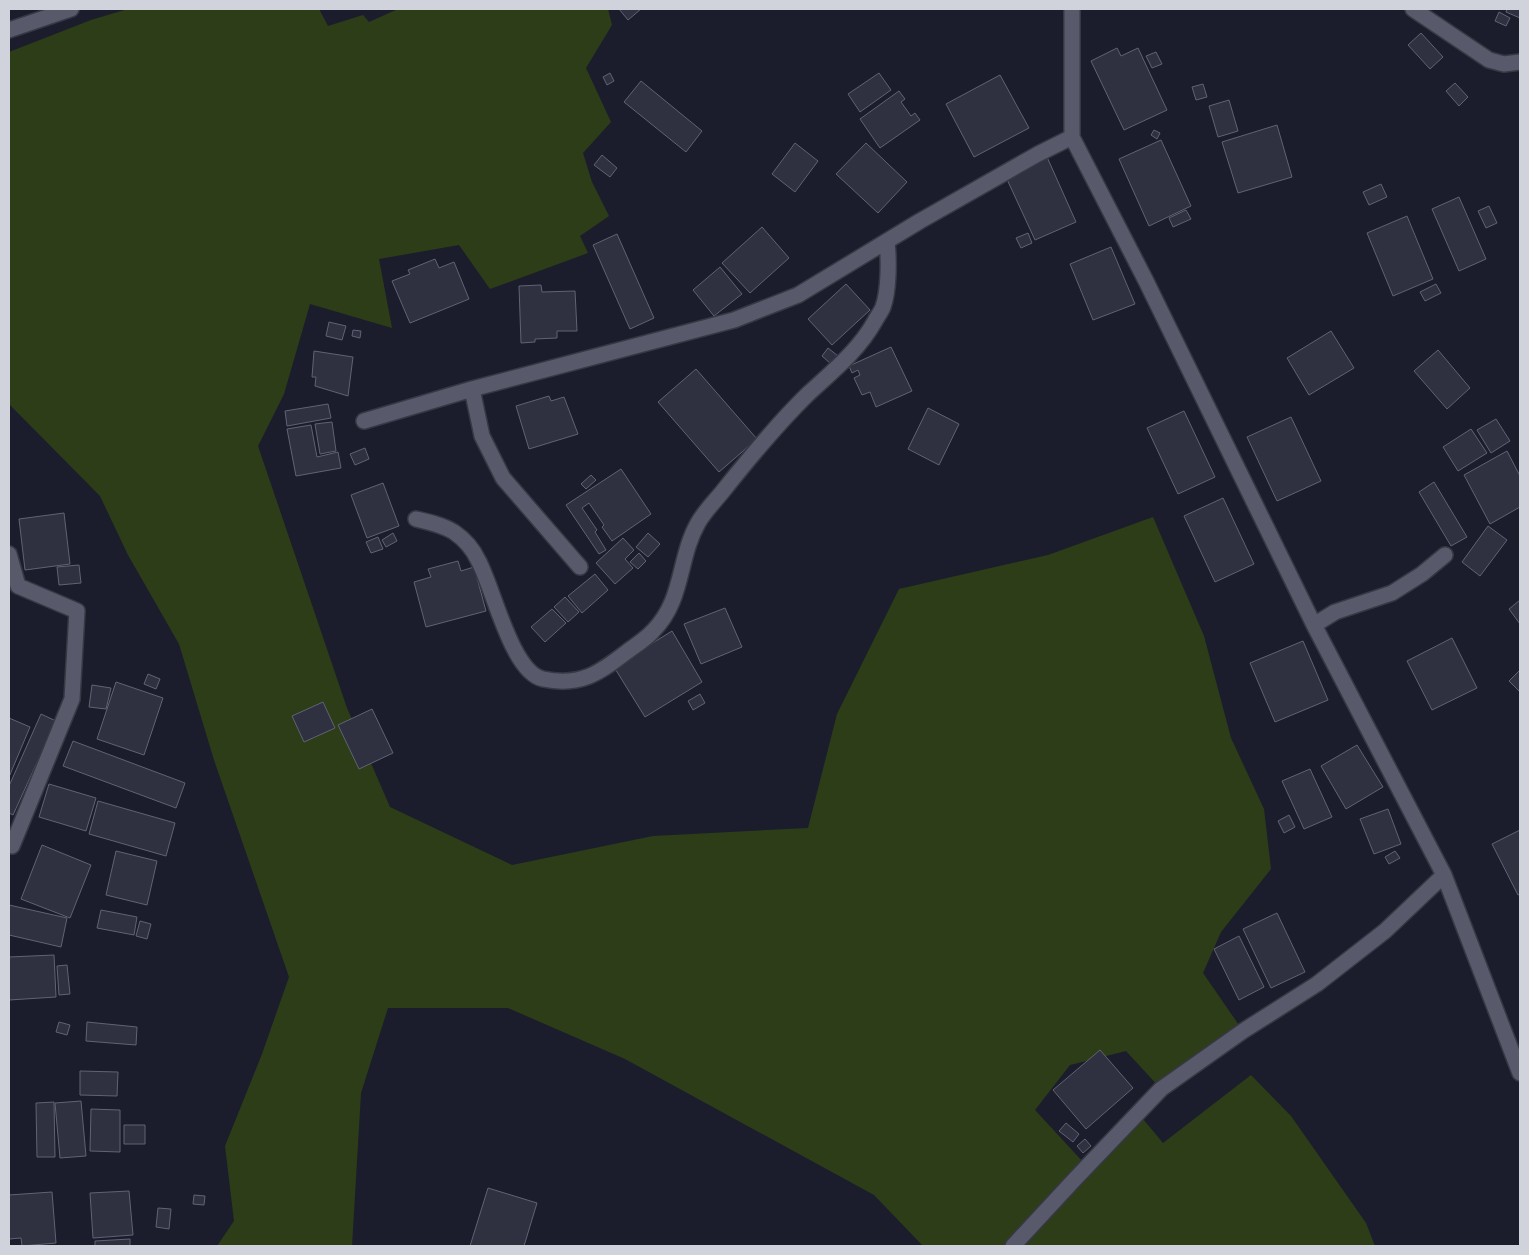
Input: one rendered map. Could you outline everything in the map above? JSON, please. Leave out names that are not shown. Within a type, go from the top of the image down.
[{"type":"street","points":[[9,30],[71,9]]},
{"type":"street","points":[[1072,9],[1072,137],[1146,281],[1314,625],[1444,875],[1520,1073]]},
{"type":"street","points":[[1413,9],[1489,60],[1504,64],[1520,62]]},
{"type":"street","points":[[364,420],[472,389],[734,320],[798,295],[928,217],[1038,154],[1072,137]]},
{"type":"street","points":[[416,519],[442,526],[454,532],[468,546],[478,559],[486,577],[509,639],[526,667],[539,678],[561,682],[585,679],[603,670],[652,633],[665,619],[674,599],[698,522],[774,431],[866,336],[883,307],[887,284],[887,242]]},
{"type":"street","points":[[472,389],[482,436],[503,478],[580,568]]},
{"type":"street","points":[[9,554],[18,586],[78,612],[72,699],[12,846],[9,845]]},
{"type":"street","points":[[1314,625],[1335,612],[1392,593],[1422,574],[1445,555]]},
{"type":"street","points":[[1013,1246],[1074,1179],[1161,1089],[1243,1031],[1317,984],[1385,931],[1444,875]]},
{"type":"green space","points":[[128,9],[319,9],[328,26],[363,15],[369,22],[398,9],[608,9],[612,25],[586,68],[611,122],[583,153],[592,182],[609,216],[580,236],[588,253],[490,289],[459,245],[379,259],[392,328],[310,304],[284,394],[258,446],[347,708],[390,807],[512,865],[653,836],[808,828],[837,714],[899,589],[1048,555],[1153,517],[1204,636],[1231,738],[1264,809],[1271,869],[1221,932],[1203,973],[1243,1031],[1161,1089],[1126,1051],[1070,1065],[1035,1110],[1083,1162],[1143,1119],[1163,1143],[1251,1075],[1291,1116],[1366,1223],[1375,1246],[923,1246],[874,1195],[625,1059],[508,1008],[388,1008],[361,1093],[352,1246],[217,1246],[234,1221],[225,1146],[262,1054],[289,977],[214,760],[179,644],[128,555],[100,496],[9,404],[9,52],[91,20]]},
{"type":"building","points":[[619,9],[641,9],[628,20]]},
{"type":"building","points":[[1507,9],[1520,9],[1520,18],[1506,12]]},
{"type":"building","points":[[1499,12],[1510,18],[1506,26],[1495,21]]},
{"type":"building","points":[[1421,33],[1443,57],[1430,69],[1408,45]]},
{"type":"building","points":[[1117,48],[1121,56],[1138,48],[1167,110],[1124,130],[1091,61]]},
{"type":"building","points":[[1156,52],[1162,64],[1152,68],[1146,56]]},
{"type":"building","points":[[610,73],[614,81],[607,85],[603,77]]},
{"type":"building","points":[[879,73],[891,90],[860,112],[848,94]]},
{"type":"building","points":[[1000,75],[1029,128],[974,157],[946,104]]},
{"type":"building","points":[[641,81],[702,131],[686,152],[624,102]]},
{"type":"building","points":[[1455,83],[1468,97],[1459,106],[1446,91]]},
{"type":"building","points":[[1203,84],[1207,97],[1196,100],[1192,87]]},
{"type":"building","points":[[899,91],[905,99],[901,102],[911,116],[915,113],[920,120],[880,148],[860,119]]},
{"type":"building","points":[[1229,100],[1238,131],[1218,137],[1209,106]]},
{"type":"building","points":[[1277,125],[1292,177],[1238,193],[1222,142]]},
{"type":"building","points":[[1154,130],[1160,133],[1157,139],[1151,135]]},
{"type":"building","points":[[1161,140],[1191,206],[1149,226],[1119,159]]},
{"type":"building","points":[[795,143],[818,161],[795,192],[772,174]]},
{"type":"building","points":[[866,143],[907,182],[878,213],[836,174]]},
{"type":"building","points":[[602,155],[617,168],[610,177],[594,165]]},
{"type":"building","points":[[1047,157],[1076,222],[1035,240],[1005,175]]},
{"type":"building","points":[[1381,184],[1387,197],[1369,205],[1363,192]]},
{"type":"building","points":[[1459,197],[1486,259],[1459,271],[1432,209]]},
{"type":"building","points":[[1489,206],[1497,223],[1486,228],[1478,211]]},
{"type":"building","points":[[1186,210],[1191,219],[1173,227],[1169,218]]},
{"type":"building","points":[[1407,216],[1433,279],[1393,296],[1367,233]]},
{"type":"building","points":[[762,227],[789,258],[750,293],[722,263]]},
{"type":"building","points":[[1028,233],[1032,243],[1021,248],[1016,238]]},
{"type":"building","points":[[617,234],[654,318],[630,329],[593,245]]},
{"type":"building","points":[[1111,247],[1135,304],[1093,320],[1070,264]]},
{"type":"building","points":[[435,259],[439,268],[454,262],[469,299],[410,323],[392,281],[410,274],[408,270]]},
{"type":"building","points":[[720,267],[742,294],[714,316],[693,290]]},
{"type":"building","points":[[846,284],[870,310],[832,345],[808,319]]},
{"type":"building","points":[[1436,284],[1441,293],[1425,301],[1420,292]]},
{"type":"building","points":[[541,285],[542,292],[575,291],[577,331],[557,331],[557,338],[535,339],[535,342],[521,343],[519,286]]},
{"type":"building","points":[[329,322],[346,326],[342,340],[326,336]]},
{"type":"building","points":[[353,330],[361,331],[360,338],[352,336]]},
{"type":"building","points":[[1331,331],[1354,368],[1309,395],[1287,358]]},
{"type":"building","points":[[891,347],[912,391],[876,407],[870,392],[862,395],[854,378],[860,375],[858,370],[852,373],[849,366]]},
{"type":"building","points":[[828,348],[838,356],[831,364],[822,356]]},
{"type":"building","points":[[1438,350],[1470,388],[1447,409],[1414,371]]},
{"type":"building","points":[[314,351],[353,357],[348,396],[315,386],[316,377],[312,377]]},
{"type":"building","points":[[696,369],[757,439],[719,472],[658,402]]},
{"type":"building","points":[[549,396],[551,401],[564,397],[578,434],[529,449],[516,406]]},
{"type":"building","points":[[328,404],[331,418],[287,426],[285,411]]},
{"type":"building","points":[[928,408],[959,424],[939,465],[908,449]]},
{"type":"building","points":[[1184,411],[1215,477],[1178,494],[1147,428]]},
{"type":"building","points":[[1291,417],[1321,481],[1277,501],[1247,437]]},
{"type":"building","points":[[1496,419],[1510,441],[1491,453],[1477,430]]},
{"type":"building","points":[[332,422],[336,451],[320,454],[315,424]]},
{"type":"building","points":[[311,425],[317,457],[338,452],[341,468],[296,476],[287,429]]},
{"type":"building","points":[[1471,429],[1487,453],[1458,471],[1443,447]]},
{"type":"building","points":[[365,448],[369,459],[355,465],[350,454]]},
{"type":"building","points":[[1507,451],[1520,476],[1520,507],[1490,524],[1464,475]]},
{"type":"building","points":[[621,469],[651,514],[612,541],[589,503],[582,508],[597,530],[595,532],[606,550],[599,554],[566,505]]},
{"type":"building","points":[[591,475],[596,480],[586,489],[581,484]]},
{"type":"building","points":[[1434,482],[1467,537],[1451,546],[1419,492]]},
{"type":"building","points":[[383,483],[399,526],[367,538],[351,495]]},
{"type":"building","points":[[1223,498],[1254,564],[1215,582],[1184,516]]},
{"type":"building","points":[[64,513],[70,564],[25,570],[19,519]]},
{"type":"building","points":[[1488,526],[1507,540],[1480,576],[1462,562]]},
{"type":"building","points":[[393,533],[397,541],[386,547],[382,540]]},
{"type":"building","points":[[648,533],[660,544],[648,557],[636,547]]},
{"type":"building","points":[[378,537],[383,549],[371,553],[366,542]]},
{"type":"building","points":[[623,538],[634,550],[625,559],[633,568],[615,584],[596,563]]},
{"type":"building","points":[[639,553],[646,561],[638,569],[630,562]]},
{"type":"building","points":[[458,561],[461,571],[474,567],[486,611],[426,627],[414,582],[431,577],[428,569]]},
{"type":"building","points":[[79,565],[81,583],[59,585],[57,567]]},
{"type":"building","points":[[595,574],[608,590],[582,613],[568,596]]},
{"type":"building","points":[[565,597],[579,612],[568,622],[554,607]]},
{"type":"building","points":[[1520,600],[1520,624],[1509,609]]},
{"type":"building","points":[[725,608],[742,647],[701,664],[684,624]]},
{"type":"building","points":[[552,609],[566,623],[545,642],[531,627]]},
{"type":"building","points":[[672,631],[702,682],[645,717],[614,667]]},
{"type":"building","points":[[1452,638],[1477,688],[1432,710],[1407,661]]},
{"type":"building","points":[[1303,641],[1328,700],[1275,722],[1250,663]]},
{"type":"building","points":[[1520,670],[1520,692],[1509,681]]},
{"type":"building","points":[[148,674],[160,679],[156,689],[144,684]]},
{"type":"building","points":[[116,682],[163,698],[144,755],[97,739]]},
{"type":"building","points":[[92,685],[111,688],[106,709],[89,707]]},
{"type":"building","points":[[700,694],[705,703],[693,710],[688,701]]},
{"type":"building","points":[[323,702],[335,728],[304,742],[292,716]]},
{"type":"building","points":[[372,709],[393,753],[359,769],[338,725]]},
{"type":"building","points":[[41,714],[56,721],[13,815],[9,813],[9,786]]},
{"type":"building","points":[[9,718],[30,727],[9,777]]},
{"type":"building","points":[[73,741],[185,783],[176,808],[63,766]]},
{"type":"building","points":[[1357,745],[1383,787],[1346,809],[1321,766]]},
{"type":"building","points":[[1310,769],[1332,817],[1304,829],[1282,781]]},
{"type":"building","points":[[49,784],[96,798],[86,831],[39,817]]},
{"type":"building","points":[[98,801],[175,823],[166,856],[89,834]]},
{"type":"building","points":[[1388,809],[1401,844],[1374,854],[1360,819]]},
{"type":"building","points":[[1289,815],[1295,827],[1284,833],[1278,821]]},
{"type":"building","points":[[1520,830],[1520,894],[1518,895],[1492,844]]},
{"type":"building","points":[[42,845],[91,865],[70,918],[21,899]]},
{"type":"building","points":[[116,851],[157,861],[147,905],[106,895]]},
{"type":"building","points":[[1395,851],[1400,858],[1389,864],[1385,857]]},
{"type":"building","points":[[9,905],[67,918],[61,947],[9,935]]},
{"type":"building","points":[[101,910],[137,917],[134,935],[97,928]]},
{"type":"building","points":[[1277,913],[1305,972],[1271,988],[1243,929]]},
{"type":"building","points":[[140,921],[151,924],[147,939],[136,936]]},
{"type":"building","points":[[1239,936],[1264,987],[1239,1000],[1214,949]]},
{"type":"building","points":[[54,955],[56,997],[9,1000],[9,957]]},
{"type":"building","points":[[67,965],[70,994],[59,995],[57,966]]},
{"type":"building","points":[[59,1022],[70,1025],[67,1035],[56,1032]]},
{"type":"building","points":[[87,1022],[137,1027],[136,1045],[86,1041]]},
{"type":"building","points":[[1100,1050],[1133,1088],[1086,1129],[1053,1090]]},
{"type":"building","points":[[80,1071],[118,1072],[117,1096],[80,1095]]},
{"type":"building","points":[[81,1101],[86,1156],[60,1158],[55,1103]]},
{"type":"building","points":[[54,1102],[55,1157],[37,1157],[36,1103]]},
{"type":"building","points":[[91,1109],[120,1110],[120,1152],[90,1151]]},
{"type":"building","points":[[1066,1123],[1079,1134],[1073,1142],[1059,1131]]},
{"type":"building","points":[[124,1125],[145,1125],[145,1144],[124,1144]]},
{"type":"building","points":[[1085,1139],[1091,1146],[1083,1153],[1077,1146]]},
{"type":"building","points":[[488,1188],[537,1203],[524,1246],[470,1246]]},
{"type":"building","points":[[129,1191],[133,1235],[93,1238],[90,1193]]},
{"type":"building","points":[[52,1192],[56,1243],[22,1246],[21,1238],[9,1239],[9,1195]]},
{"type":"building","points":[[194,1195],[205,1196],[204,1205],[193,1204]]},
{"type":"building","points":[[158,1208],[171,1209],[169,1229],[156,1227]]},
{"type":"building","points":[[130,1239],[130,1246],[95,1246],[95,1241]]}]
